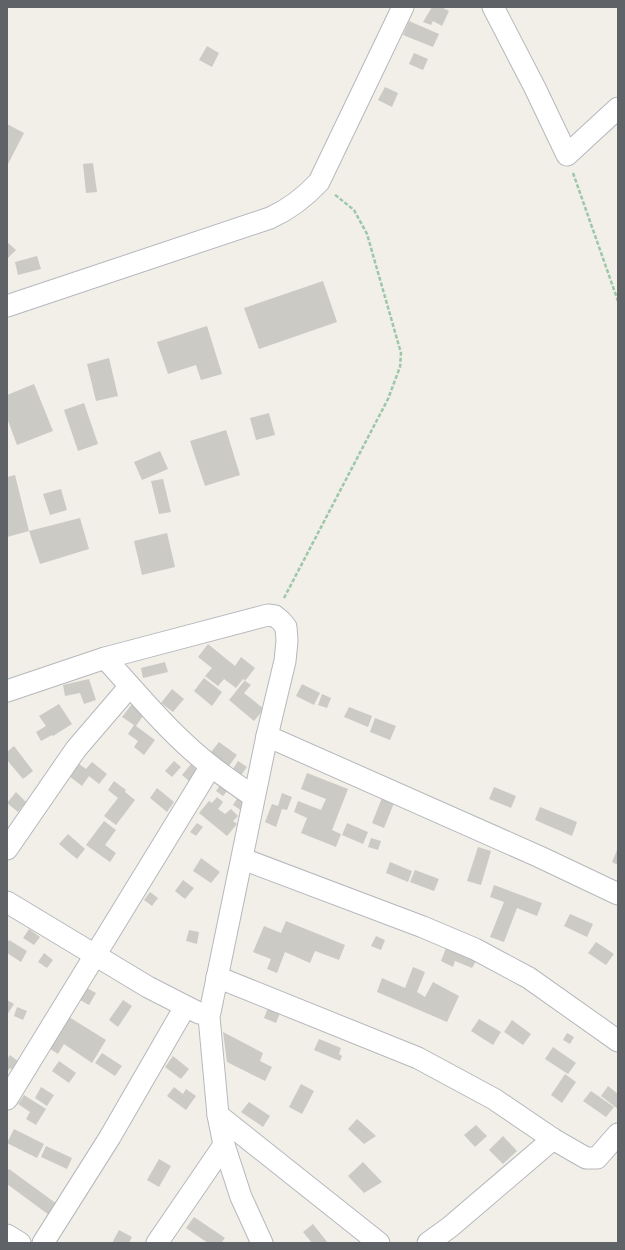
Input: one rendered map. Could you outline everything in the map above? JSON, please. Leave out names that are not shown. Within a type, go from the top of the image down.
[{"type":"street","points":[[7,306],[270,218],[287,211],[300,202],[319,182],[403,7]]},
{"type":"street","points":[[493,7],[535,88],[567,156],[618,108]]},
{"type":"street","points":[[7,691],[105,658],[268,615],[275,616],[286,627],[287,641],[285,661],[267,736],[243,859],[209,1017],[218,1115],[224,1145],[242,1196],[262,1243]]},
{"type":"street","points":[[105,658],[166,726],[211,766],[254,797]]},
{"type":"street","points":[[7,849],[76,749],[130,686]]},
{"type":"street","points":[[267,736],[540,857],[618,894]]},
{"type":"street","points":[[7,1099],[211,766]]},
{"type":"street","points":[[243,859],[423,927],[475,949],[529,978],[618,1041]]},
{"type":"street","points":[[7,902],[94,956],[185,1007],[209,1017]]},
{"type":"street","points":[[217,977],[418,1058],[494,1099],[553,1139],[586,1158],[592,1160],[600,1155],[618,1134]]},
{"type":"street","points":[[43,1243],[110,1137],[185,1007]]},
{"type":"street","points":[[218,1115],[379,1243]]},
{"type":"street","points":[[428,1243],[450,1227],[553,1139]]},
{"type":"street","points":[[157,1243],[224,1145]]},
{"type":"street","points":[[7,1234],[20,1243]]},
{"type":"path","points":[[567,156],[618,302]]},
{"type":"path","points":[[275,616],[379,417],[400,367],[401,353],[364,227],[354,210],[319,182]]},
{"type":"building","points":[[432,7],[441,7],[449,11],[442,26],[433,21],[431,25],[423,22]]},
{"type":"building","points":[[409,21],[439,34],[433,47],[403,35]]},
{"type":"building","points":[[207,46],[219,53],[212,67],[199,60]]},
{"type":"building","points":[[414,53],[428,59],[423,70],[409,64]]},
{"type":"building","points":[[385,87],[398,93],[392,107],[378,100]]},
{"type":"building","points":[[7,124],[24,133],[7,166]]},
{"type":"building","points":[[93,163],[97,192],[86,193],[83,164]]},
{"type":"building","points":[[7,242],[16,250],[7,259]]},
{"type":"building","points":[[37,256],[41,269],[18,275],[15,262]]},
{"type":"building","points":[[323,281],[337,322],[259,349],[244,308]]},
{"type":"building","points":[[207,326],[222,374],[201,380],[196,365],[168,374],[157,342]]},
{"type":"building","points":[[109,358],[118,396],[96,401],[87,364]]},
{"type":"building","points":[[34,384],[53,431],[17,445],[7,418],[7,395]]},
{"type":"building","points":[[84,403],[98,444],[78,451],[64,410]]},
{"type":"building","points":[[269,413],[275,435],[256,440],[250,418]]},
{"type":"building","points":[[226,430],[240,475],[205,486],[190,441]]},
{"type":"building","points":[[160,451],[168,469],[142,480],[134,462]]},
{"type":"building","points":[[15,475],[29,531],[7,537],[7,477]]},
{"type":"building","points":[[163,479],[171,512],[159,514],[151,481]]},
{"type":"building","points":[[61,489],[67,510],[50,515],[43,494]]},
{"type":"building","points":[[80,518],[89,549],[40,564],[29,531]]},
{"type":"building","points":[[167,533],[175,567],[142,575],[134,541]]},
{"type":"building","points":[[208,644],[235,666],[241,657],[255,668],[245,681],[251,685],[244,693],[264,709],[254,721],[229,700],[245,680],[243,679],[236,688],[224,679],[218,686],[205,676],[212,668],[198,657]]},
{"type":"building","points":[[165,662],[168,672],[143,678],[141,668]]},
{"type":"building","points":[[204,678],[222,692],[212,706],[194,691]]},
{"type":"building","points":[[89,679],[96,700],[84,704],[80,693],[65,696],[63,685]]},
{"type":"building","points":[[302,684],[320,693],[314,705],[296,696]]},
{"type":"building","points":[[172,689],[184,699],[173,712],[161,703]]},
{"type":"building","points":[[322,694],[331,698],[327,708],[318,705]]},
{"type":"building","points":[[59,704],[72,724],[53,736],[52,735],[41,741],[36,732],[46,726],[39,716]]},
{"type":"building","points":[[132,704],[145,713],[136,726],[155,740],[144,755],[134,747],[138,741],[128,734],[134,725],[122,717]]},
{"type":"building","points":[[349,707],[372,716],[368,727],[344,717]]},
{"type":"building","points":[[375,718],[396,726],[390,740],[370,732]]},
{"type":"building","points":[[219,742],[237,755],[226,770],[208,756]]},
{"type":"building","points":[[14,746],[33,771],[23,779],[7,760],[7,752]]},
{"type":"building","points":[[174,761],[181,767],[172,777],[165,771]]},
{"type":"building","points":[[238,761],[247,767],[239,778],[231,772]]},
{"type":"building","points":[[92,762],[107,774],[99,784],[89,776],[82,786],[69,776],[79,764],[86,769]]},
{"type":"building","points":[[191,764],[197,770],[189,781],[182,775]]},
{"type":"building","points":[[307,773],[348,789],[332,830],[341,834],[336,847],[301,833],[307,818],[294,812],[298,801],[321,810],[326,799],[301,789]]},
{"type":"building","points":[[114,781],[126,790],[125,792],[135,800],[116,825],[104,816],[118,798],[108,790]]},
{"type":"building","points":[[221,784],[228,790],[223,796],[216,791]]},
{"type":"building","points":[[494,787],[516,796],[511,808],[489,799]]},
{"type":"building","points":[[157,788],[174,802],[167,812],[150,798]]},
{"type":"building","points":[[16,792],[26,802],[18,812],[7,803]]},
{"type":"building","points":[[282,793],[292,797],[287,810],[282,809],[276,827],[265,822],[272,804],[278,806]]},
{"type":"building","points":[[217,797],[223,802],[218,809],[225,814],[231,809],[238,816],[233,821],[237,824],[227,836],[199,813],[209,801],[212,803]]},
{"type":"building","points":[[238,797],[247,803],[242,811],[233,805]]},
{"type":"building","points":[[382,798],[394,803],[384,828],[372,823]]},
{"type":"building","points":[[540,807],[577,822],[572,836],[535,820]]},
{"type":"building","points":[[104,821],[116,830],[105,845],[116,853],[110,862],[86,845]]},
{"type":"building","points":[[197,823],[203,827],[196,836],[190,832]]},
{"type":"building","points":[[347,823],[368,832],[363,844],[342,835]]},
{"type":"building","points":[[68,834],[85,849],[77,859],[59,844]]},
{"type":"building","points":[[371,838],[381,841],[378,850],[368,847]]},
{"type":"building","points":[[478,847],[491,851],[481,885],[467,881]]},
{"type":"building","points":[[618,848],[618,865],[612,862]]},
{"type":"building","points":[[201,858],[220,872],[211,883],[193,871]]},
{"type":"building","points":[[390,862],[412,871],[408,882],[386,873]]},
{"type":"building","points":[[415,870],[439,879],[434,891],[410,882]]},
{"type":"building","points":[[183,880],[194,888],[185,899],[175,891]]},
{"type":"building","points":[[494,885],[542,903],[537,916],[517,908],[504,942],[490,937],[504,902],[490,897]]},
{"type":"building","points":[[150,892],[158,898],[152,906],[144,900]]},
{"type":"building","points":[[570,914],[593,924],[587,937],[564,926]]},
{"type":"building","points":[[286,921],[345,945],[339,960],[315,951],[310,963],[285,952],[277,973],[267,969],[271,959],[253,952],[264,926],[281,933]]},
{"type":"building","points":[[29,929],[40,937],[34,945],[23,938]]},
{"type":"building","points":[[189,930],[199,932],[197,944],[186,941]]},
{"type":"building","points":[[376,936],[385,940],[381,950],[371,946]]},
{"type":"building","points":[[9,940],[27,951],[21,962],[7,953],[7,943]]},
{"type":"building","points":[[596,942],[614,954],[606,965],[588,953]]},
{"type":"building","points":[[446,948],[476,961],[472,968],[455,961],[453,967],[441,961]]},
{"type":"building","points":[[44,953],[53,960],[47,968],[38,962]]},
{"type":"building","points":[[413,967],[425,972],[417,992],[425,997],[433,982],[459,996],[447,1022],[377,992],[382,978],[405,988]]},
{"type":"building","points":[[87,988],[96,993],[89,1005],[80,1000]]},
{"type":"building","points":[[7,1000],[14,1004],[7,1015]]},
{"type":"building","points":[[123,1000],[132,1006],[118,1027],[109,1020]]},
{"type":"building","points":[[17,1007],[27,1011],[23,1020],[14,1016]]},
{"type":"building","points":[[268,1008],[280,1013],[276,1023],[264,1018]]},
{"type":"building","points":[[69,1017],[106,1040],[92,1063],[64,1044],[58,1054],[49,1048]]},
{"type":"building","points":[[479,1019],[501,1032],[493,1045],[471,1031]]},
{"type":"building","points":[[512,1020],[531,1034],[523,1045],[504,1032]]},
{"type":"building","points":[[223,1032],[263,1053],[260,1061],[272,1067],[265,1081],[227,1062]]},
{"type":"building","points":[[567,1033],[574,1037],[570,1044],[563,1040]]},
{"type":"building","points":[[319,1039],[341,1048],[339,1054],[342,1056],[340,1061],[314,1050]]},
{"type":"building","points":[[553,1047],[576,1063],[568,1074],[545,1059]]},
{"type":"building","points":[[102,1053],[122,1066],[115,1076],[95,1063]]},
{"type":"building","points":[[10,1055],[23,1065],[17,1073],[10,1068],[7,1072],[7,1059]]},
{"type":"building","points":[[173,1056],[189,1069],[181,1079],[165,1067]]},
{"type":"building","points":[[59,1061],[76,1073],[69,1083],[52,1071]]},
{"type":"building","points":[[565,1074],[576,1082],[562,1103],[551,1095]]},
{"type":"building","points":[[301,1084],[314,1091],[302,1114],[289,1107]]},
{"type":"building","points":[[608,1086],[618,1094],[618,1109],[601,1096]]},
{"type":"building","points":[[41,1087],[54,1095],[47,1106],[35,1098]]},
{"type":"building","points":[[174,1087],[183,1094],[186,1089],[196,1096],[186,1110],[167,1096]]},
{"type":"building","points":[[591,1091],[614,1107],[606,1117],[583,1101]]},
{"type":"building","points":[[24,1095],[46,1109],[36,1125],[26,1119],[30,1112],[18,1104]]},
{"type":"building","points":[[249,1102],[270,1116],[263,1127],[241,1112]]},
{"type":"building","points":[[357,1119],[376,1136],[364,1144],[348,1129]]},
{"type":"building","points":[[476,1125],[487,1136],[475,1147],[464,1135]]},
{"type":"building","points":[[14,1129],[44,1144],[37,1158],[7,1143]]},
{"type":"building","points":[[503,1136],[517,1151],[503,1164],[489,1150]]},
{"type":"building","points":[[46,1146],[72,1158],[67,1169],[41,1157]]},
{"type":"building","points":[[159,1159],[171,1166],[159,1187],[147,1180]]},
{"type":"building","points":[[363,1162],[382,1182],[364,1193],[348,1176]]},
{"type":"building","points":[[9,1169],[57,1204],[49,1215],[7,1184],[7,1171]]},
{"type":"building","points":[[194,1217],[225,1238],[221,1243],[208,1243],[186,1228]]},
{"type":"building","points":[[313,1224],[328,1243],[312,1243],[303,1232]]},
{"type":"building","points":[[119,1230],[132,1237],[129,1243],[112,1243]]}]
